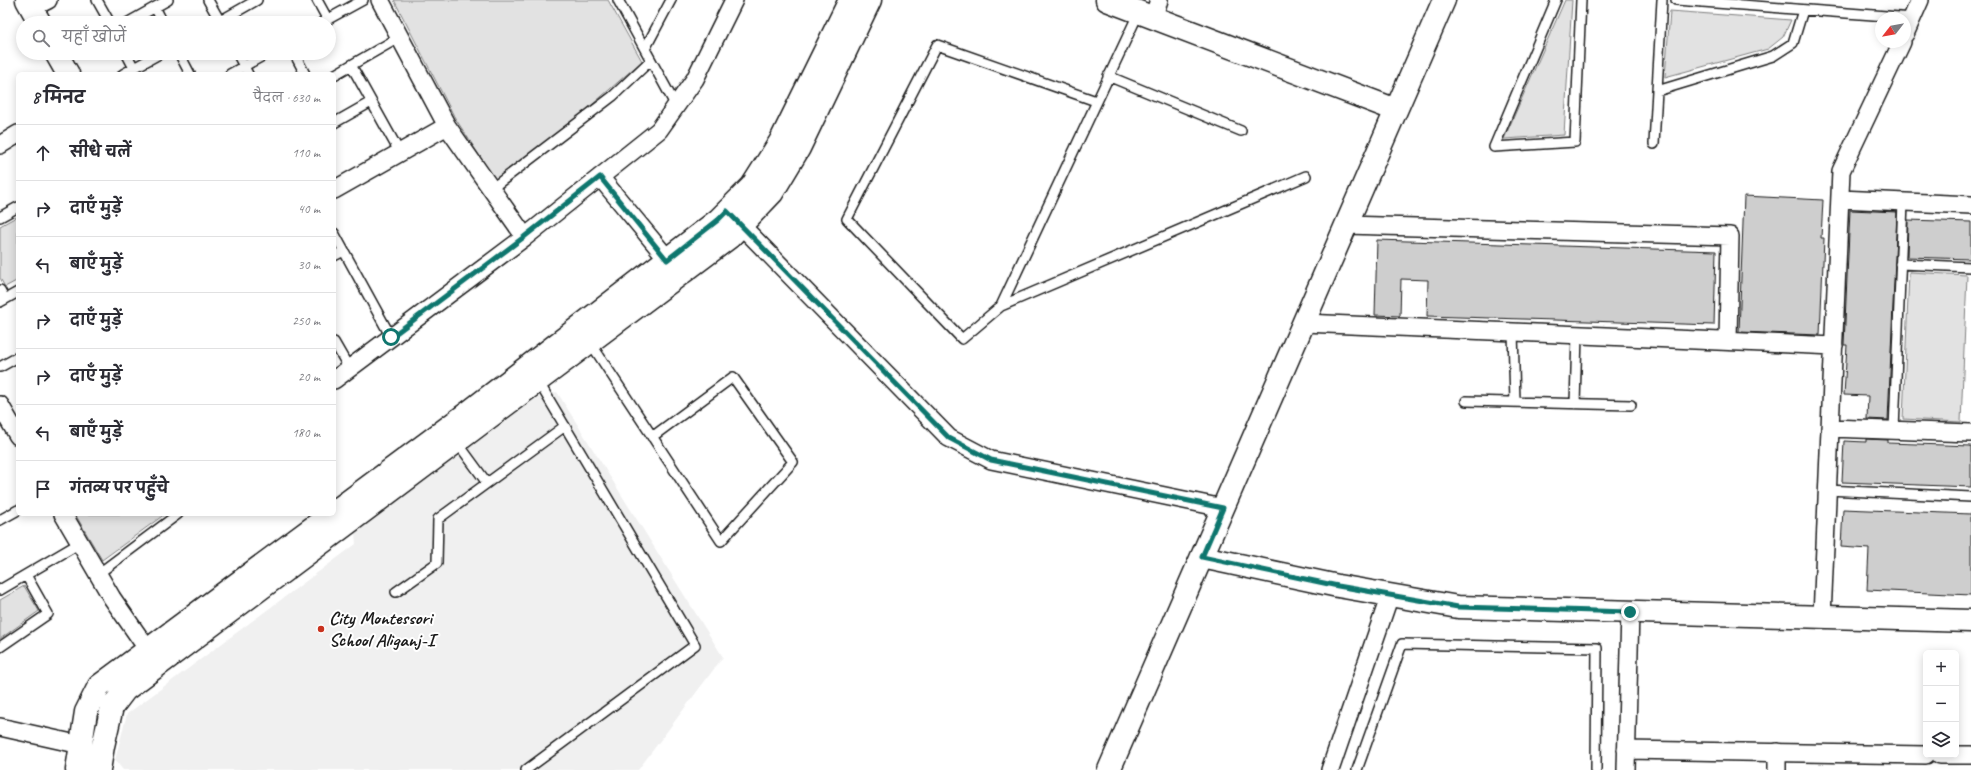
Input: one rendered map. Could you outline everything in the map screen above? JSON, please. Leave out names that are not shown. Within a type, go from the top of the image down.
[{"type":"street","points":[[380,0],[448,126],[524,237]]},
{"type":"street","points":[[336,513],[470,411],[674,267],[730,237],[734,218],[780,142],[850,0]]},
{"type":"street","points":[[734,218],[772,193],[799,148],[870,0]]},
{"type":"street","points":[[1107,0],[1150,10],[1396,110]]},
{"type":"street","points":[[1109,770],[1444,0]]},
{"type":"street","points":[[1912,18],[1920,0]]},
{"type":"street","points":[[336,378],[524,237],[659,130],[695,79],[732,1]]},
{"type":"street","points":[[1822,617],[1841,171],[1899,48]]},
{"type":"street","points":[[60,60],[67,72]]},
{"type":"street","points":[[336,189],[448,126]]},
{"type":"street","points":[[0,145],[16,135]]},
{"type":"street","points":[[600,177],[674,267]]},
{"type":"street","points":[[1840,199],[1971,205]]},
{"type":"street","points":[[734,218],[949,438],[991,460],[1223,508]]},
{"type":"street","points":[[1346,225],[1730,236],[1728,341]]},
{"type":"street","points":[[336,514],[457,442],[590,342],[674,267]]},
{"type":"street","points":[[1304,323],[1834,346]]},
{"type":"street","points":[[0,405],[16,433]]},
{"type":"street","points":[[1830,428],[1971,433]]},
{"type":"street","points":[[64,516],[112,598],[153,657]]},
{"type":"street","points":[[77,770],[86,712],[99,686],[153,657],[330,518]]},
{"type":"street","points":[[1202,557],[1338,586],[1458,607],[1971,622]]},
{"type":"street","points":[[1330,770],[1390,595]]},
{"type":"street","points":[[1626,770],[1630,612]]},
{"type":"street","points":[[99,770],[112,707],[153,657]]},
{"type":"street","points":[[0,727],[81,745]]},
{"type":"street","points":[[1626,750],[1923,755]]},
{"type":"street","points":[[1777,752],[1777,770]]},
{"type":"street","points":[[1959,756],[1971,756]]},
{"type":"lane","points":[[97,0],[106,16]]},
{"type":"lane","points":[[140,16],[168,0]]},
{"type":"lane","points":[[208,0],[217,16]]},
{"type":"lane","points":[[230,16],[257,0]]},
{"type":"lane","points":[[317,0],[323,16]]},
{"type":"lane","points":[[334,16],[363,0]]},
{"type":"lane","points":[[618,0],[676,106]]},
{"type":"lane","points":[[645,49],[672,0]]},
{"type":"lane","points":[[1556,0],[1494,147],[1575,142],[1581,0]]},
{"type":"lane","points":[[1654,144],[1662,0]]},
{"type":"lane","points":[[1676,0],[1912,18]]},
{"type":"lane","points":[[155,8],[159,16]]},
{"type":"lane","points":[[1001,306],[1108,76],[1150,10]]},
{"type":"lane","points":[[1657,91],[1773,56],[1794,43],[1803,10]]},
{"type":"lane","points":[[336,73],[400,37]]},
{"type":"lane","points":[[1096,101],[937,46],[847,220],[962,339],[1001,306],[1306,176]]},
{"type":"lane","points":[[130,60],[134,68]]},
{"type":"lane","points":[[127,72],[148,60]]},
{"type":"lane","points":[[183,60],[189,72]]},
{"type":"lane","points":[[241,60],[246,70],[259,60]]},
{"type":"lane","points":[[298,60],[304,72]]},
{"type":"lane","points":[[491,189],[613,96],[651,60]]},
{"type":"lane","points":[[351,65],[400,153]]},
{"type":"lane","points":[[1108,76],[1241,131]]},
{"type":"lane","points":[[336,122],[371,102]]},
{"type":"lane","points":[[1894,430],[1903,202]]},
{"type":"lane","points":[[0,217],[16,208]]},
{"type":"lane","points":[[336,237],[391,337]]},
{"type":"lane","points":[[336,255],[344,251]]},
{"type":"lane","points":[[1900,264],[1971,267]]},
{"type":"lane","points":[[0,290],[2,301],[16,293]]},
{"type":"lane","points":[[1513,332],[1515,402]]},
{"type":"lane","points":[[1575,404],[1577,335]]},
{"type":"lane","points":[[590,342],[652,437],[721,541],[793,462],[733,377],[652,437]]},
{"type":"lane","points":[[336,345],[349,368]]},
{"type":"lane","points":[[0,367],[16,358]]},
{"type":"lane","points":[[526,770],[695,645],[538,381]]},
{"type":"lane","points":[[1466,401],[1631,405]]},
{"type":"lane","points":[[1971,423],[1971,433]]},
{"type":"lane","points":[[396,592],[437,563],[438,519],[565,426]]},
{"type":"lane","points":[[457,442],[487,483]]},
{"type":"lane","points":[[1827,490],[1971,497]]},
{"type":"lane","points":[[0,520],[16,511]]},
{"type":"lane","points":[[98,574],[175,516]]},
{"type":"lane","points":[[0,590],[80,543]]},
{"type":"lane","points":[[0,647],[48,614],[26,575]]},
{"type":"lane","points":[[1357,770],[1402,644],[1597,648],[1596,770]]},
{"type":"shaded area","points":[[394,0],[608,0],[642,61],[569,125],[496,181],[455,118]]},
{"type":"shaded area","points":[[1565,0],[1572,0],[1564,135],[1504,139]]},
{"type":"shaded area","points":[[1670,11],[1791,20],[1783,37],[1768,49],[1665,77]]},
{"type":"shaded area","points":[[16,217],[16,281],[5,287],[0,278],[0,226]]},
{"type":"shaded area","points":[[1909,272],[1967,275],[1961,422],[1903,419]]},
{"type":"shaded area","points":[[557,392],[723,657],[638,770],[123,770],[115,760],[127,714],[356,544],[355,533],[535,399]]},
{"type":"shaded area","points":[[76,516],[162,516],[102,560]]},
{"type":"shaded area","points":[[24,586],[39,611],[0,639],[0,600]]},
{"type":"building","points":[[1744,196],[1823,200],[1821,238],[1824,238],[1820,335],[1739,332]]},
{"type":"building","points":[[1850,210],[1897,212],[1888,420],[1867,419],[1868,396],[1844,395],[1847,345],[1844,345]]},
{"type":"building","points":[[1908,220],[1971,222],[1971,259],[1907,257]]},
{"type":"building","points":[[1377,240],[1716,251],[1714,325],[1427,316],[1428,280],[1401,279],[1400,316],[1375,315]]},
{"type":"building","points":[[1866,439],[1888,440],[1888,443],[1971,446],[1971,487],[1842,482],[1844,441],[1866,442]]},
{"type":"building","points":[[1843,509],[1971,514],[1971,595],[1867,590],[1869,549],[1841,547]]},
{"type":"place","name":"City Montessori School Aliganj-I","points":[[321,629]]},
{"type":"route","points":[[391,337],[524,237],[600,177],[667,260],[718,220],[727,211],[949,438],[991,460],[1223,508],[1202,557],[1338,586],[1458,607],[1630,612]]}]
